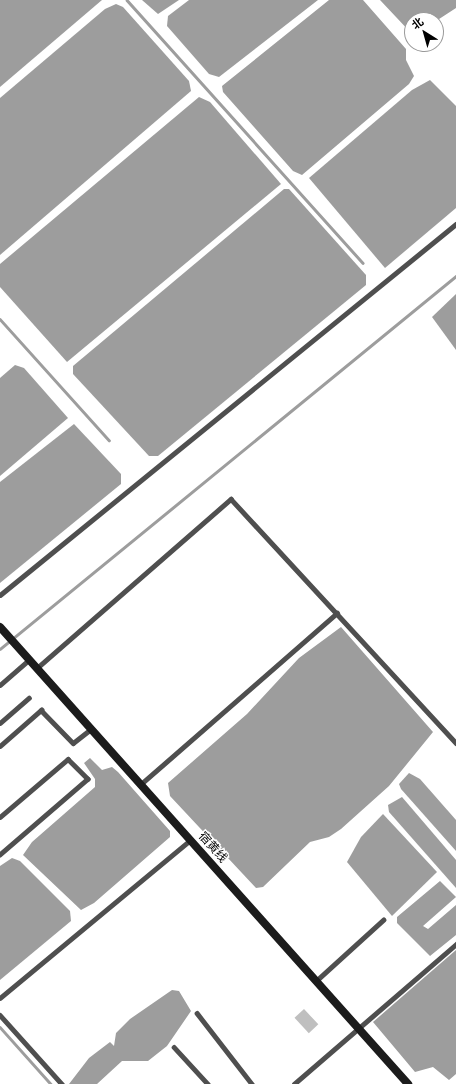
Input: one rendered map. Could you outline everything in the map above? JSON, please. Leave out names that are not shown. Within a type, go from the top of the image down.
[{"type":"main road","name":"宿黄线","points":[[0,627],[408,1084]]},
{"type":"lane","points":[[0,595],[456,224]]},
{"type":"lane","points":[[37,668],[231,499],[456,743]]},
{"type":"lane","points":[[141,784],[336,613]]},
{"type":"lane","points":[[0,685],[27,657]]},
{"type":"lane","points":[[0,723],[29,698]]},
{"type":"lane","points":[[0,746],[41,710],[73,743],[91,729]]},
{"type":"lane","points":[[0,818],[68,758],[88,779],[0,855]]},
{"type":"lane","points":[[0,998],[190,840]]},
{"type":"lane","points":[[316,981],[383,920]]},
{"type":"lane","points":[[294,1084],[456,944]]},
{"type":"lane","points":[[197,1013],[252,1084]]},
{"type":"lane","points":[[0,1015],[62,1084]]},
{"type":"lane","points":[[174,1047],[208,1084]]},
{"type":"shaded area","points":[[0,0],[102,0],[0,87]]},
{"type":"shaded area","points":[[142,0],[179,0],[158,14]]},
{"type":"shaded area","points":[[189,0],[318,0],[219,77],[209,74],[167,26],[168,16]]},
{"type":"shaded area","points":[[329,0],[363,0],[404,47],[406,60],[414,76],[409,84],[302,175],[293,171],[223,92],[222,86]]},
{"type":"shaded area","points":[[380,0],[456,0],[456,8],[444,16],[444,12],[404,12],[404,26]]},
{"type":"shaded area","points":[[116,4],[123,7],[189,81],[191,91],[0,255],[0,98],[105,9]]},
{"type":"shaded area","points":[[430,80],[456,106],[456,208],[385,268],[309,178],[412,90]]},
{"type":"shaded area","points":[[199,97],[210,102],[281,184],[67,362],[0,287],[0,264]]},
{"type":"shaded area","points":[[284,189],[289,189],[366,275],[366,285],[158,456],[149,456],[73,374],[73,366]]},
{"type":"shaded area","points":[[456,294],[456,350],[432,317]]},
{"type":"shaded area","points":[[15,365],[24,368],[68,418],[0,476],[0,378]]},
{"type":"shaded area","points":[[74,424],[121,474],[121,484],[0,583],[0,482]]},
{"type":"shaded area","points":[[341,627],[433,732],[389,786],[341,829],[329,837],[310,842],[263,887],[256,888],[170,796],[168,783],[247,714],[299,658]]},
{"type":"shaded area","points":[[90,758],[102,770],[112,767],[118,772],[170,831],[170,837],[94,903],[81,910],[23,855],[32,842],[95,787],[95,779],[84,763]]},
{"type":"shaded area","points":[[409,773],[420,779],[456,820],[456,851],[401,789],[399,784]]},
{"type":"shaded area","points":[[402,797],[456,860],[456,888],[389,812],[388,805]]},
{"type":"shaded area","points":[[383,814],[437,872],[392,916],[347,862],[361,837]]},
{"type":"shaded area","points":[[12,858],[20,861],[70,911],[71,921],[0,980],[0,866]]},
{"type":"shaded area","points":[[440,881],[456,897],[423,926],[428,929],[456,905],[456,935],[430,956],[397,923],[397,917]]},
{"type":"shaded area","points":[[456,950],[456,1074],[449,1080],[433,1067],[415,1072],[373,1022]]},
{"type":"shaded area","points":[[172,990],[179,991],[191,1011],[167,1046],[148,1061],[122,1061],[97,1084],[69,1084],[89,1058],[110,1042],[114,1046],[116,1033],[130,1019]]},
{"type":"building","points":[[304,1009],[318,1024],[309,1033],[294,1018]]},
{"type":"waterway","points":[[127,0],[363,263]]},
{"type":"waterway","points":[[0,649],[456,276]]},
{"type":"waterway","points":[[0,319],[109,440]]},
{"type":"waterway","points":[[0,1027],[51,1084]]}]
